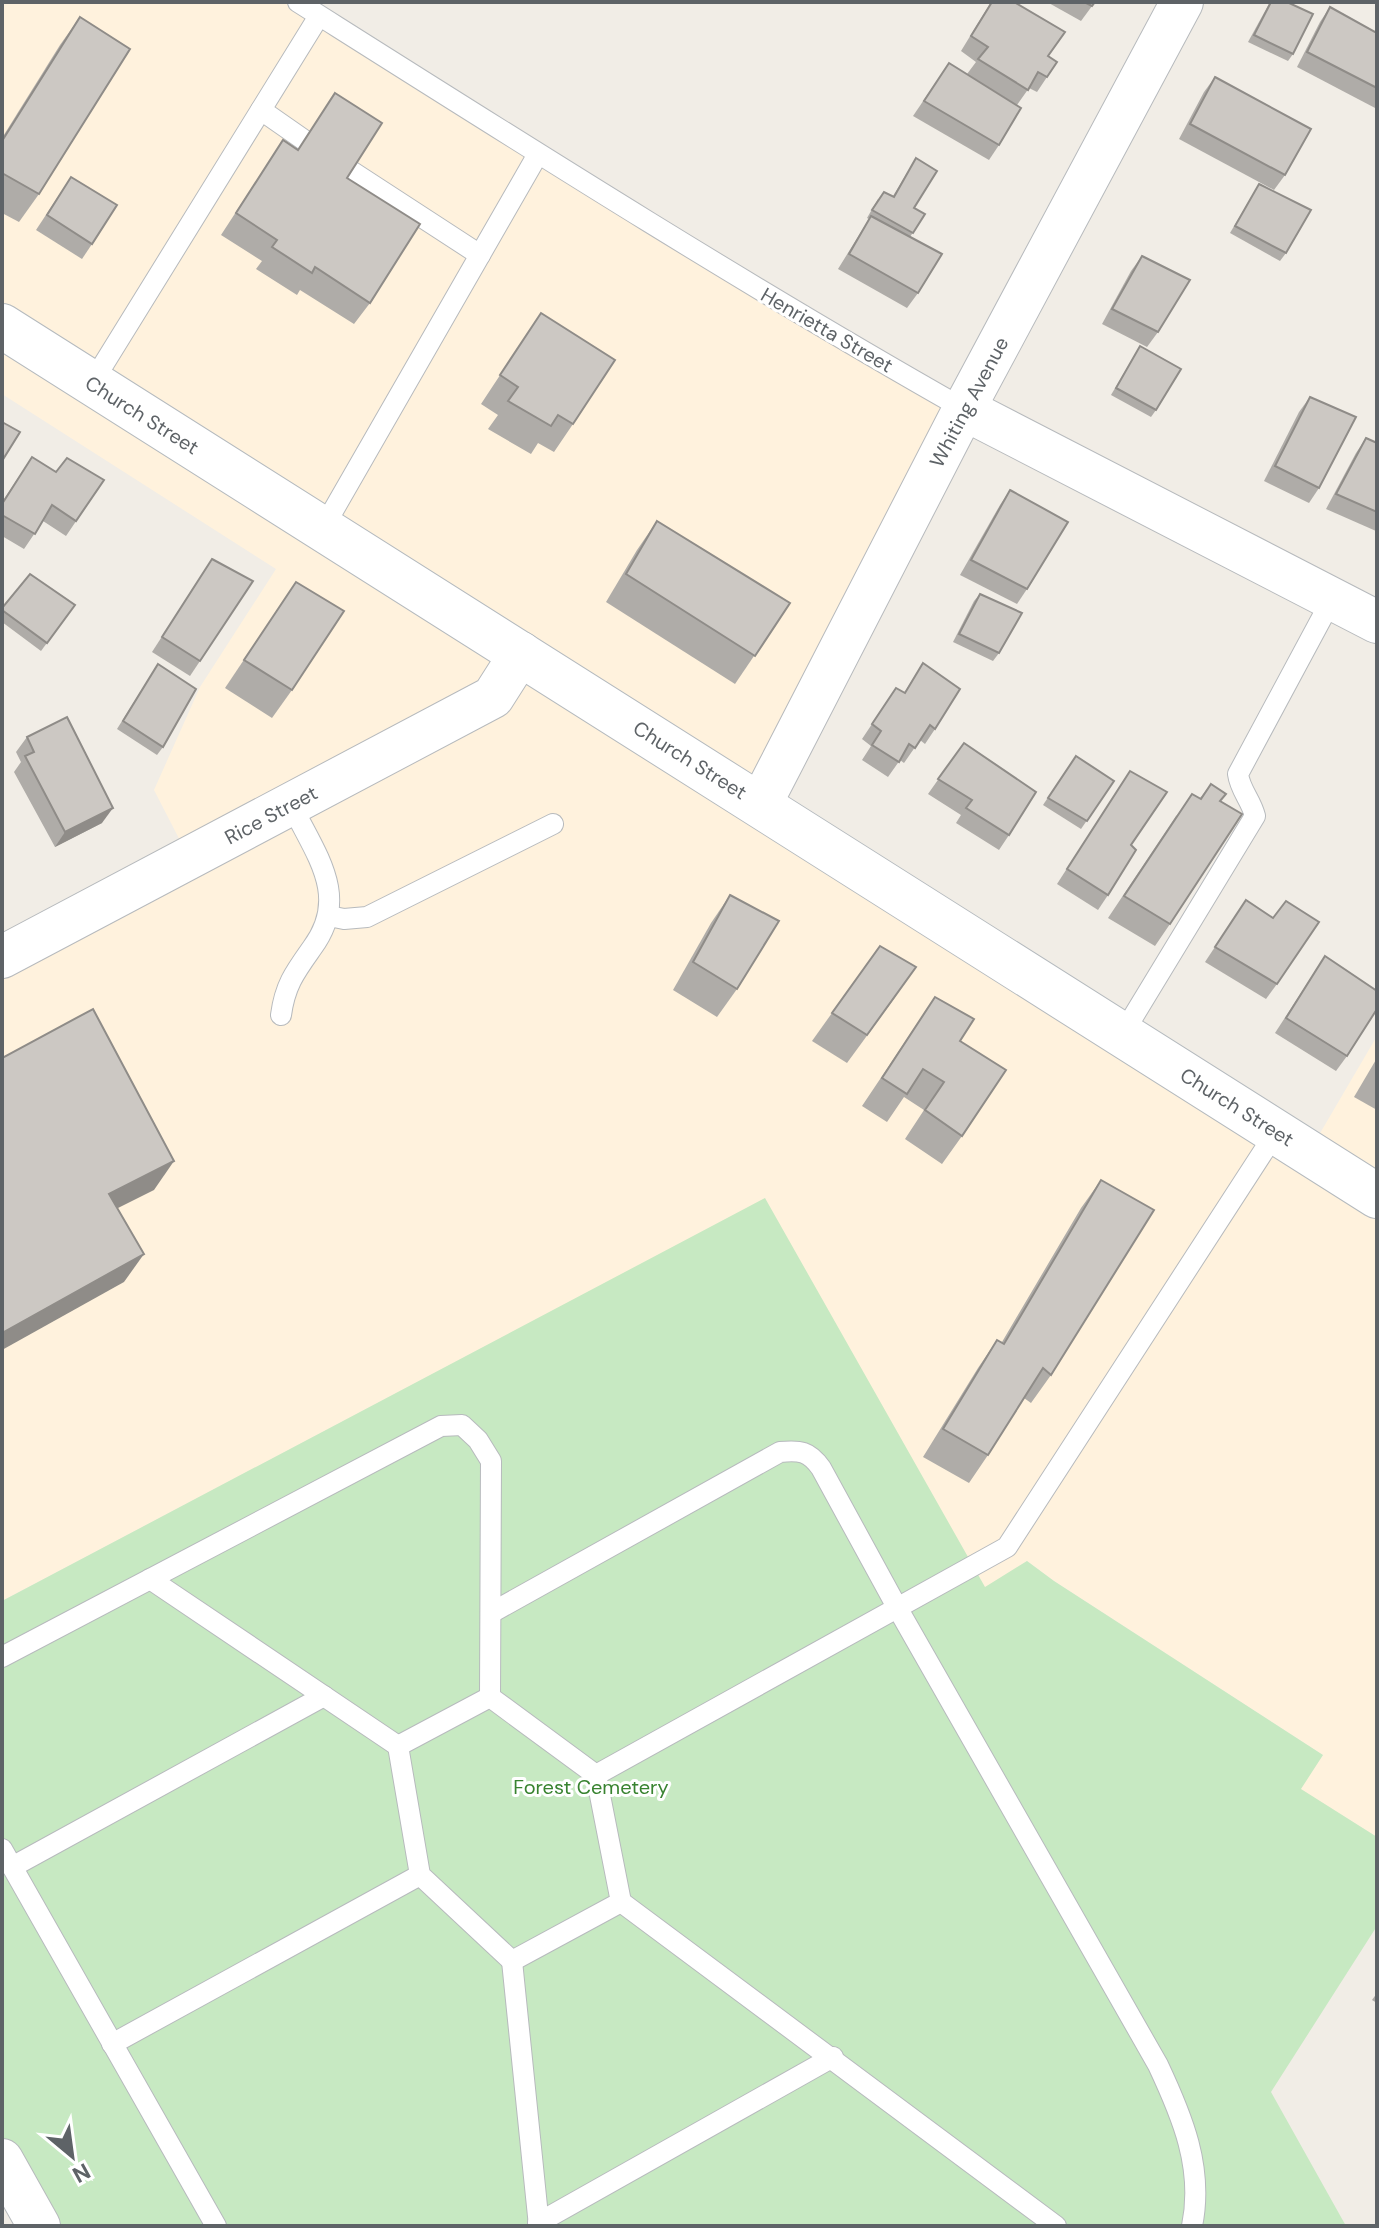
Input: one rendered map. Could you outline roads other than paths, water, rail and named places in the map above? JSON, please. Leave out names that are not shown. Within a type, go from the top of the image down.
[{"type":"main road","name":"Church Street","points":[[2,326],[1377,1196]]},
{"type":"street","name":"Whiting Avenue","points":[[760,805],[964,409],[1182,2]]},
{"type":"street","name":"Henrietta Street","points":[[964,409],[1377,622]]},
{"type":"street","name":"Rice Street","points":[[2,957],[493,697],[521,653]]},
{"type":"street","points":[[2,2160],[39,2226]]},
{"type":"lane","name":"Henrietta Street","points":[[298,2],[810,321],[964,409]]},
{"type":"lane","points":[[92,383],[319,16]]},
{"type":"lane","points":[[261,110],[304,140]]},
{"type":"lane","points":[[322,530],[538,154]]},
{"type":"lane","points":[[351,171],[480,255]]},
{"type":"lane","points":[[1122,1035],[1255,816],[1252,802],[1240,785],[1238,774],[1332,599]]},
{"type":"lane","points":[[281,1015],[284,992],[325,929],[332,899],[327,878],[291,804]]},
{"type":"lane","points":[[329,916],[344,919],[367,917],[553,824]]},
{"type":"lane","points":[[596,1775],[1007,1547],[1276,1132]]},
{"type":"lane","points":[[2,1657],[441,1426],[462,1425],[478,1440],[491,1461],[490,1697]]},
{"type":"lane","points":[[491,1613],[780,1452],[797,1450],[811,1454],[1158,2065],[1183,2120],[1194,2166],[1196,2209],[1192,2226]]},
{"type":"lane","points":[[150,1579],[398,1746],[420,1875],[512,1961],[538,2224],[833,2057]]},
{"type":"lane","points":[[216,2226],[7,1858],[324,1696]]},
{"type":"lane","points":[[490,1697],[596,1775],[621,1902],[1056,2226]]},
{"type":"lane","points":[[398,1746],[490,1697]]},
{"type":"lane","points":[[112,2044],[420,1875]]},
{"type":"lane","points":[[512,1961],[621,1902]]},
{"type":"park label","name":"Forest Cemetery","points":[[591,1787]]}]
